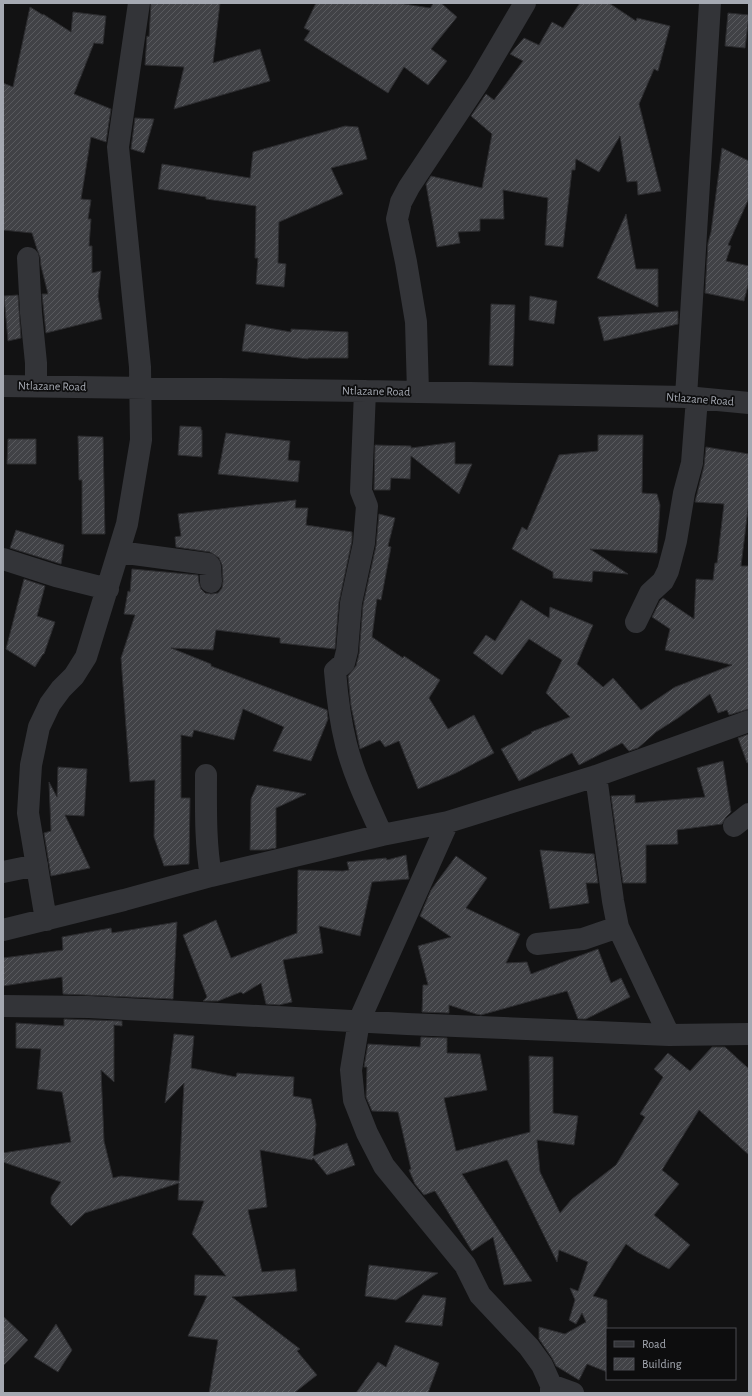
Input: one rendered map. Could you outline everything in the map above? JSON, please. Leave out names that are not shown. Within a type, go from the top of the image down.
[{"type":"street","points":[[46,920],[28,813],[31,765],[39,727],[50,704],[61,689],[74,676],[86,657],[127,524],[141,440],[140,367],[118,147],[139,3]]},
{"type":"street","points":[[418,392],[416,322],[406,262],[396,219],[401,202],[408,187],[478,84],[525,3]]},
{"type":"street","points":[[636,622],[650,593],[663,582],[668,571],[676,541],[684,493],[692,463],[691,397],[710,3]]},
{"type":"street","points":[[28,258],[36,363],[36,386]]},
{"type":"street","name":"Ntlazane Road","points":[[3,386],[691,397],[749,403]]},
{"type":"street","points":[[365,391],[362,491],[367,506],[364,543],[351,603],[347,651],[344,663],[335,671],[338,702],[346,745],[360,786],[382,836]]},
{"type":"street","points":[[119,552],[208,564],[210,566],[211,582]]},
{"type":"street","points":[[3,559],[56,576],[108,589]]},
{"type":"street","points":[[3,930],[211,876],[448,822],[596,776],[749,721]]},
{"type":"street","points":[[206,775],[208,860],[211,876]]},
{"type":"street","points":[[596,776],[618,927],[670,1035]]},
{"type":"street","points":[[448,822],[359,1021],[351,1070],[354,1100],[366,1133],[384,1166],[465,1266],[480,1296],[530,1346],[542,1365],[551,1389],[574,1393]]},
{"type":"street","points":[[3,872],[37,865]]},
{"type":"street","points":[[537,944],[583,939],[618,927]]},
{"type":"street","points":[[3,1006],[89,1007],[670,1035],[749,1034]]},
{"type":"building","points":[[151,3],[220,3],[213,63],[260,49],[270,81],[174,109],[184,67],[145,65],[147,36],[149,37]]},
{"type":"building","points":[[316,3],[398,3],[430,8],[434,3],[441,3],[457,17],[431,49],[447,61],[428,85],[404,67],[388,93],[304,40],[310,31],[304,28]]},
{"type":"building","points":[[580,3],[609,3],[636,21],[637,18],[670,26],[658,71],[654,69],[639,104],[661,191],[638,195],[637,181],[627,182],[620,136],[599,172],[576,159],[575,170],[572,170],[563,247],[545,245],[548,198],[503,190],[504,219],[480,219],[480,231],[458,232],[460,243],[437,247],[426,184],[431,176],[482,188],[492,134],[471,116],[486,94],[494,100],[523,61],[510,54],[524,38],[539,45],[552,22],[563,28]]},
{"type":"building","points":[[30,7],[71,32],[73,12],[106,16],[103,44],[94,43],[74,94],[111,109],[106,142],[91,137],[81,199],[91,200],[88,219],[91,219],[89,246],[92,246],[92,273],[101,271],[98,296],[102,319],[46,333],[42,294],[48,294],[40,257],[32,233],[3,230],[3,83],[13,87]]},
{"type":"building","points":[[728,13],[749,15],[745,48],[725,46]]},
{"type":"building","points":[[135,118],[154,119],[144,153],[131,149]]},
{"type":"building","points":[[345,126],[358,127],[367,159],[331,168],[343,194],[279,222],[278,263],[286,264],[284,287],[256,284],[258,258],[255,258],[256,206],[206,199],[206,197],[158,189],[162,164],[250,178],[253,152]]},
{"type":"building","points":[[722,148],[749,161],[749,198],[728,245],[731,246],[726,261],[749,266],[749,281],[744,301],[705,293],[708,243],[711,232]]},
{"type":"building","points":[[626,214],[636,269],[658,269],[658,307],[597,278]]},
{"type":"building","points":[[18,295],[21,338],[8,341],[4,296]]},
{"type":"building","points":[[530,296],[557,301],[554,324],[529,320]]},
{"type":"building","points":[[491,304],[515,305],[513,366],[489,365]]},
{"type":"building","points":[[678,311],[678,324],[604,341],[598,317]]},
{"type":"building","points":[[246,324],[291,332],[291,329],[348,332],[348,358],[308,359],[242,351]]},
{"type":"building","points":[[180,426],[201,427],[202,457],[178,455]]},
{"type":"building","points":[[226,433],[290,441],[288,460],[300,461],[298,482],[218,474]]},
{"type":"building","points":[[598,435],[643,435],[642,493],[657,494],[660,505],[657,553],[590,549],[628,574],[593,571],[592,582],[553,578],[553,572],[512,549],[522,527],[527,530],[559,455],[598,451]]},
{"type":"building","points":[[78,436],[103,437],[105,534],[82,534],[82,480],[79,480]]},
{"type":"building","points":[[8,439],[36,439],[36,464],[7,464]]},
{"type":"building","points":[[455,442],[455,464],[472,464],[459,494],[411,456],[410,479],[391,478],[390,490],[374,490],[375,445],[411,446],[411,448]]},
{"type":"building","points":[[706,447],[749,454],[749,501],[741,566],[749,566],[749,709],[729,715],[727,710],[718,713],[710,694],[678,718],[656,732],[638,748],[629,751],[622,743],[579,765],[572,753],[519,781],[501,749],[532,733],[531,732],[570,717],[546,693],[562,660],[529,639],[502,675],[473,653],[486,635],[495,641],[521,600],[549,618],[550,607],[593,625],[577,664],[603,687],[613,678],[641,710],[675,687],[732,665],[665,650],[670,629],[652,617],[663,598],[694,619],[696,579],[713,580],[715,563],[717,563],[724,504],[695,502],[704,466]]},
{"type":"building","points":[[296,500],[295,508],[308,508],[306,525],[352,532],[352,541],[339,602],[335,649],[280,643],[280,638],[216,630],[213,650],[171,648],[211,664],[211,666],[327,710],[328,719],[311,761],[273,751],[284,727],[243,709],[234,740],[194,730],[192,737],[181,735],[181,798],[190,798],[189,864],[164,866],[154,837],[155,780],[130,782],[121,658],[135,615],[124,614],[128,591],[130,592],[132,569],[198,575],[201,589],[205,593],[218,593],[222,588],[223,581],[222,565],[219,558],[210,552],[176,547],[175,537],[181,536],[178,514]]},
{"type":"building","points":[[379,514],[395,518],[388,546],[391,547],[381,600],[377,599],[372,637],[440,680],[429,698],[448,729],[474,715],[494,753],[456,773],[418,789],[399,741],[385,747],[380,740],[360,749],[351,706],[348,676],[356,666],[359,654],[363,605],[376,546]]},
{"type":"building","points":[[16,530],[64,545],[61,564],[10,548]]},
{"type":"building","points":[[24,579],[45,586],[37,616],[55,622],[44,654],[35,667],[6,649]]},
{"type":"building","points":[[749,734],[749,762],[747,763],[738,738]]},
{"type":"building","points":[[723,761],[731,812],[722,824],[677,830],[678,844],[646,845],[646,883],[623,883],[611,796],[635,795],[635,803],[705,797],[697,768]]},
{"type":"building","points":[[58,767],[87,769],[84,816],[65,815],[90,868],[51,876],[44,833],[51,831],[49,782],[57,797]]},
{"type":"building","points":[[257,785],[306,794],[276,808],[276,848],[250,850],[251,799]]},
{"type":"building","points":[[540,850],[594,854],[598,883],[586,883],[589,903],[550,909]]},
{"type":"building","points":[[406,855],[409,879],[372,882],[360,936],[319,926],[323,953],[283,960],[292,1002],[279,1005],[266,1004],[261,983],[243,994],[241,992],[218,1001],[203,1001],[207,997],[183,935],[216,920],[231,958],[297,933],[298,870],[343,871],[349,870],[347,862],[386,858],[387,860]]},
{"type":"building","points":[[456,856],[487,878],[466,908],[520,934],[506,963],[527,962],[531,974],[598,949],[611,983],[621,978],[630,997],[586,1019],[578,1019],[567,991],[481,1015],[449,1005],[449,1013],[422,1012],[423,985],[428,985],[418,946],[451,937],[420,916],[431,890]]},
{"type":"building","points":[[177,922],[173,999],[63,994],[62,977],[3,986],[3,958],[63,950],[62,937],[111,928],[112,933]]},
{"type":"building","points":[[64,1019],[122,1021],[122,1026],[114,1025],[114,1082],[101,1070],[104,1141],[113,1178],[121,1176],[179,1181],[184,1083],[165,1103],[174,1034],[194,1036],[191,1068],[236,1077],[237,1073],[294,1077],[293,1096],[311,1099],[316,1124],[313,1156],[347,1143],[355,1165],[327,1175],[313,1158],[312,1160],[260,1150],[267,1207],[248,1210],[262,1272],[295,1269],[297,1291],[232,1297],[300,1349],[297,1351],[317,1375],[294,1393],[209,1393],[218,1340],[188,1336],[207,1296],[194,1295],[195,1275],[226,1276],[192,1234],[204,1201],[178,1200],[179,1183],[85,1213],[71,1226],[51,1204],[51,1197],[61,1182],[3,1162],[3,1153],[71,1142],[62,1092],[37,1089],[41,1049],[16,1048],[16,1023],[64,1026]]},
{"type":"building","points":[[421,1037],[447,1038],[447,1053],[480,1054],[487,1090],[444,1098],[456,1151],[530,1132],[529,1056],[553,1057],[553,1113],[578,1116],[574,1145],[537,1140],[540,1172],[560,1213],[572,1199],[616,1165],[645,1117],[640,1114],[663,1077],[654,1069],[668,1053],[690,1071],[712,1047],[725,1047],[749,1069],[749,1155],[699,1110],[662,1170],[679,1184],[654,1215],[690,1245],[669,1269],[637,1252],[626,1244],[593,1296],[607,1300],[606,1372],[587,1364],[579,1380],[556,1366],[539,1339],[539,1327],[565,1334],[586,1322],[582,1313],[576,1324],[569,1320],[575,1300],[570,1288],[578,1291],[588,1262],[559,1250],[557,1262],[507,1160],[462,1174],[532,1281],[504,1285],[493,1237],[472,1251],[435,1191],[424,1195],[415,1184],[409,1170],[411,1169],[398,1112],[372,1111],[366,1097],[367,1067],[364,1067],[368,1044],[420,1047]]},
{"type":"building","points":[[369,1265],[438,1273],[396,1300],[365,1296]]},
{"type":"building","points":[[423,1295],[446,1298],[442,1326],[405,1322]]},
{"type":"building","points":[[3,1316],[28,1340],[3,1366]]},
{"type":"building","points":[[56,1324],[72,1350],[58,1372],[34,1357]]},
{"type":"building","points":[[395,1345],[439,1363],[428,1393],[356,1393],[378,1362],[386,1367]]}]
